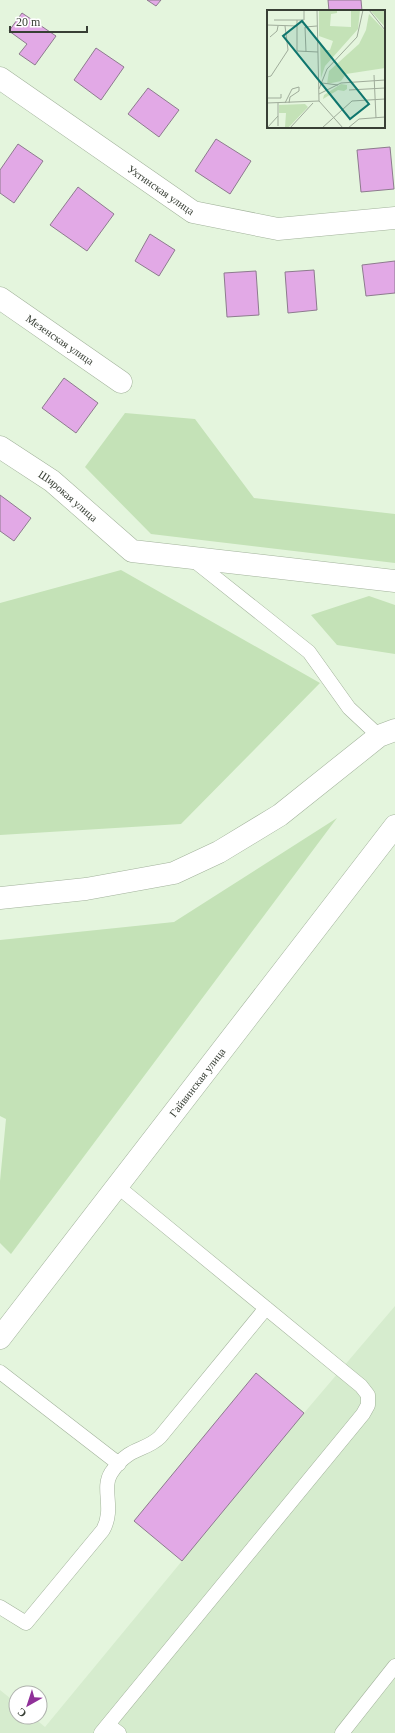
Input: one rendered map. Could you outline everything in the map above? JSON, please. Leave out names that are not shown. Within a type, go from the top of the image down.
[{"type":"street","name":"Ухтинская улица","points":[[0,78],[193,212],[278,229],[395,218]]},
{"type":"street","name":"Мезенская улица","points":[[0,298],[121,382]]},
{"type":"street","name":"Широкая улица","points":[[0,447],[52,481],[132,551],[190,558]]},
{"type":"street","points":[[190,558],[395,581]]},
{"type":"street","points":[[0,898],[86,889],[174,873],[219,852],[280,815],[387,733]]},
{"type":"street","name":"Гайвинская улица","points":[[0,1338],[395,826]]},
{"type":"lane","points":[[190,558],[309,652],[349,708],[387,733]]},
{"type":"lane","points":[[109,1730],[363,1414],[368,1405],[368,1395],[361,1386],[117,1186]]},
{"type":"lane","points":[[0,1607],[26,1623],[102,1530],[108,1520],[108,1481],[119,1464],[127,1455],[152,1444],[160,1437],[266,1308]]},
{"type":"lane","points":[[0,1372],[119,1464]]},
{"type":"lane","points":[[342,1733],[395,1666]]},
{"type":"shaded area","points":[[125,413],[195,419],[254,498],[395,514],[395,563],[151,534],[85,467]]},
{"type":"shaded area","points":[[121,570],[320,683],[181,824],[0,835],[0,603]]},
{"type":"shaded area","points":[[369,596],[395,605],[395,654],[337,645],[311,615]]},
{"type":"shaded area","points":[[337,818],[11,1254],[0,1243],[0,1181],[6,1119],[0,1116],[0,940],[174,922]]},
{"type":"shaded area","points":[[395,1306],[395,1733],[0,1733],[0,1690],[8,1696],[8,1725],[43,1725],[45,1727],[48,1725],[304,1413]]},
{"type":"building","points":[[147,0],[161,0],[156,6]]},
{"type":"building","points":[[328,0],[361,0],[362,10],[329,10]]},
{"type":"building","points":[[22,13],[56,36],[35,65],[19,54],[27,44],[9,31]]},
{"type":"building","points":[[96,48],[124,67],[101,100],[74,80]]},
{"type":"building","points":[[148,88],[179,110],[159,137],[128,114]]},
{"type":"building","points":[[216,139],[251,161],[230,194],[195,171]]},
{"type":"building","points":[[18,144],[43,161],[14,203],[0,193],[0,170]]},
{"type":"building","points":[[390,147],[394,189],[361,192],[357,150]]},
{"type":"building","points":[[78,187],[114,214],[87,251],[50,225]]},
{"type":"building","points":[[150,234],[175,250],[159,276],[135,261]]},
{"type":"building","points":[[395,261],[395,293],[366,296],[362,265]]},
{"type":"building","points":[[314,270],[317,310],[288,313],[285,272]]},
{"type":"building","points":[[256,271],[259,315],[227,317],[224,273]]},
{"type":"building","points":[[64,378],[98,403],[76,433],[42,408]]},
{"type":"building","points":[[0,495],[31,518],[14,541],[0,531]]},
{"type":"building","points":[[256,1373],[304,1413],[182,1561],[134,1521]]}]
